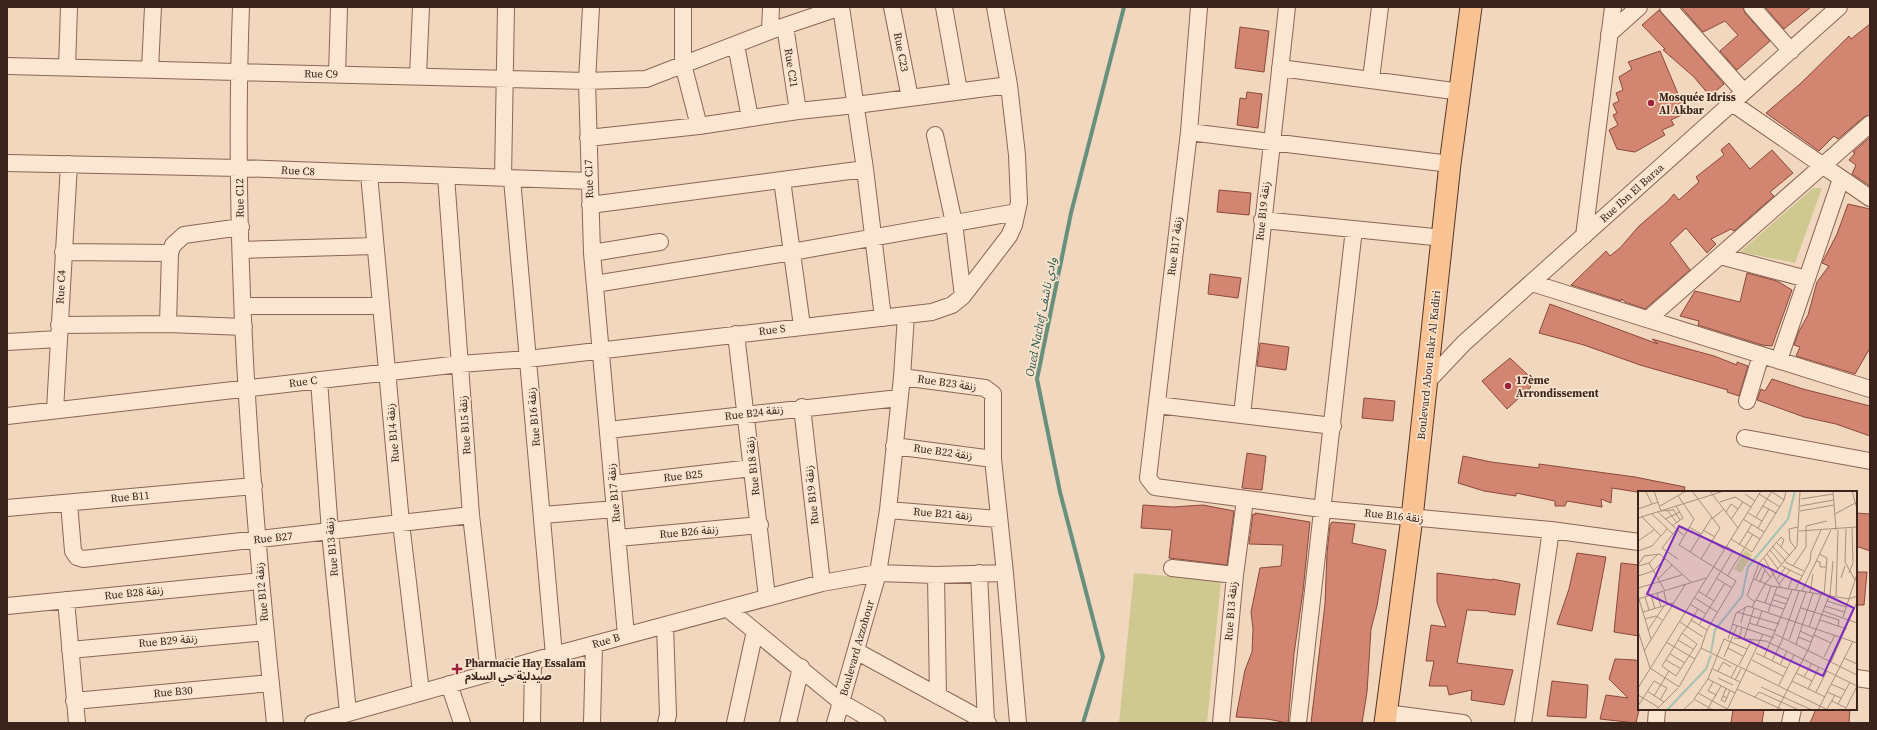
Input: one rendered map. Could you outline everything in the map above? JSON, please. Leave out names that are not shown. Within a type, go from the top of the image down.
[{"type":"main road","name":"Boulevard Abou Bakr Al Kadiri","points":[[1386,718],[1428,381],[1444,238],[1450,164],[1461,92],[1471,7]]},
{"type":"street","points":[[68,68],[69,7]]},
{"type":"street","points":[[150,69],[153,7]]},
{"type":"street","name":"Rue C12","points":[[241,7],[239,168],[242,306],[246,389]]},
{"type":"street","points":[[337,75],[339,7]]},
{"type":"street","points":[[418,76],[421,7]]},
{"type":"street","name":"Rue B16 زنقة","points":[[506,7],[505,78],[508,178],[528,359],[543,516],[554,655]]},
{"type":"street","name":"Rue C17","points":[[590,7],[587,81],[588,138],[592,253],[600,351]]},
{"type":"street","points":[[683,7],[683,64],[699,126]]},
{"type":"street","name":"Rue C21","points":[[771,7],[798,111]]},
{"type":"street","points":[[841,7],[865,169],[883,318]]},
{"type":"street","name":"Rue C9","points":[[7,66],[587,81],[634,80],[646,79],[777,28],[841,7]]},
{"type":"street","name":"Rue C23","points":[[892,7],[910,98]]},
{"type":"street","points":[[944,7],[959,91]]},
{"type":"street","points":[[963,296],[1009,236],[1017,212],[1019,196],[1017,155],[1009,85],[995,7]]},
{"type":"street","name":"Rue B17 زنقة","points":[[1151,484],[1148,478],[1189,132],[1199,7]]},
{"type":"street","name":"Rue B19 زنقة","points":[[1242,415],[1286,7]]},
{"type":"street","points":[[1371,79],[1380,7]]},
{"type":"street","points":[[1584,236],[1613,7]]},
{"type":"street","points":[[1609,34],[1639,7]]},
{"type":"street","points":[[1668,7],[1738,98],[1822,165],[1870,198]]},
{"type":"street","points":[[1752,7],[1791,50]]},
{"type":"street","name":"Rue Ibn El Baraa","points":[[1428,381],[1464,343],[1838,7]]},
{"type":"street","points":[[736,45],[750,118]]},
{"type":"street","points":[[1280,68],[1461,92]]},
{"type":"street","points":[[588,138],[699,126],[798,111],[1009,85]]},
{"type":"street","points":[[1648,319],[1870,124]]},
{"type":"street","points":[[1189,132],[1450,164]]},
{"type":"street","points":[[936,135],[954,223],[963,296]]},
{"type":"street","name":"Rue C8","points":[[7,163],[239,168],[590,181]]},
{"type":"street","name":"Rue C4","points":[[55,410],[69,164]]},
{"type":"street","points":[[590,205],[865,169]]},
{"type":"street","name":"Rue B14 زنقة","points":[[369,174],[401,523],[421,692]]},
{"type":"street","name":"Rue B15 زنقة","points":[[446,176],[471,515],[489,673]]},
{"type":"street","points":[[1779,360],[1841,179]]},
{"type":"street","points":[[782,180],[802,326]]},
{"type":"street","points":[[595,284],[792,252],[1017,212]]},
{"type":"street","points":[[1262,220],[1444,238]]},
{"type":"street","points":[[168,324],[170,253],[173,245],[184,235],[241,227]]},
{"type":"street","points":[[1298,723],[1322,509],[1333,426],[1354,229]]},
{"type":"street","points":[[592,253],[660,242]]},
{"type":"street","points":[[241,250],[375,246]]},
{"type":"street","points":[[63,252],[170,253]]},
{"type":"street","points":[[1720,256],[1807,279]]},
{"type":"street","points":[[1532,283],[1761,355],[1869,385]]},
{"type":"street","name":"Rue S","points":[[600,351],[802,326],[906,315],[944,308],[963,296]]},
{"type":"street","points":[[242,306],[380,306]]},
{"type":"street","name":"Boulevard Azzohour","points":[[835,723],[878,573],[888,510],[902,377],[906,315]]},
{"type":"street","points":[[7,342],[59,332],[168,324],[244,327]]},
{"type":"street","name":"Rue B18 زنقة","points":[[736,334],[747,414],[767,597]]},
{"type":"street","name":"Rue B17 زنقة","points":[[600,351],[626,635]]},
{"type":"street","name":"Rue C","points":[[7,416],[460,364],[528,359],[600,351]]},
{"type":"street","points":[[1747,401],[1761,355]]},
{"type":"street","name":"Rue B23 زنقة","points":[[902,377],[985,388],[991,392],[993,397],[993,459]]},
{"type":"street","name":"Rue B13 زنقة","points":[[319,380],[330,532],[348,712]]},
{"type":"street","name":"Rue B12 زنقة","points":[[246,389],[261,581],[275,723]]},
{"type":"street","name":"Rue B24 زنقة","points":[[608,430],[802,407],[899,398]]},
{"type":"street","points":[[1157,405],[1333,426]]},
{"type":"street","name":"Rue B19 زنقة","points":[[802,407],[822,583]]},
{"type":"street","points":[[1745,438],[1870,461]]},
{"type":"street","name":"Rue B22 زنقة","points":[[894,446],[993,459]]},
{"type":"street","points":[[993,459],[998,519],[1005,572],[1018,723]]},
{"type":"street","name":"Rue B25","points":[[613,484],[752,468]]},
{"type":"street","name":"Rue B16 زنقة","points":[[1151,484],[1155,487],[1244,500],[1412,518],[1551,530],[1638,542]]},
{"type":"street","name":"Rue B11","points":[[7,508],[254,486]]},
{"type":"street","name":"Rue B13 زنقة","points":[[1224,723],[1235,576],[1244,500]]},
{"type":"street","name":"Rue B27","points":[[68,503],[73,551],[76,557],[83,559],[471,515]]},
{"type":"street","points":[[543,516],[615,509]]},
{"type":"street","name":"Rue B21 زنقة","points":[[888,510],[998,519]]},
{"type":"street","name":"Rue B26 زنقة","points":[[618,538],[760,525]]},
{"type":"street","points":[[1523,723],[1551,530]]},
{"type":"street","points":[[1172,568],[1235,576]]},
{"type":"street","name":"Rue B","points":[[316,722],[626,635],[822,583],[878,573],[936,575],[1005,572]]},
{"type":"street","points":[[979,573],[987,722]]},
{"type":"street","points":[[936,575],[938,696]]},
{"type":"street","name":"Rue B28 زنقة","points":[[7,606],[261,581]]},
{"type":"street","points":[[66,600],[77,723]]},
{"type":"street","points":[[728,609],[801,667],[842,702],[877,723]]},
{"type":"street","points":[[665,625],[668,715],[666,723]]},
{"type":"street","points":[[735,723],[755,631]]},
{"type":"street","name":"Rue B29 زنقة","points":[[70,650],[266,632]]},
{"type":"street","points":[[592,723],[594,645]]},
{"type":"street","points":[[856,650],[987,722]]},
{"type":"street","points":[[532,723],[533,661]]},
{"type":"street","points":[[788,723],[801,667]]},
{"type":"street","points":[[1857,678],[1870,680]]},
{"type":"street","name":"Rue B30","points":[[74,701],[271,683]]},
{"type":"street","points":[[449,684],[462,723]]},
{"type":"street","points":[[1656,723],[1658,710]]},
{"type":"street","points":[[1790,723],[1792,710]]},
{"type":"street","points":[[1386,718],[1463,723]]},
{"type":"shaded area","points":[[1813,188],[1822,188],[1795,263],[1740,252]]},
{"type":"shaded area","points":[[1134,573],[1221,581],[1207,723],[1119,723]]},
{"type":"building","points":[[1681,7],[1743,7],[1745,13],[1770,41],[1737,70],[1720,51],[1738,35],[1725,21],[1703,32]]},
{"type":"building","points":[[1765,7],[1811,7],[1784,29]]},
{"type":"building","points":[[1659,10],[1724,84],[1710,96],[1694,77],[1663,50],[1665,49],[1642,25]]},
{"type":"building","points":[[1870,24],[1870,115],[1864,117],[1838,139],[1834,136],[1819,151],[1766,113],[1800,84],[1849,36],[1851,39]]},
{"type":"building","points":[[1240,27],[1269,31],[1264,72],[1235,68]]},
{"type":"building","name":"Mosquée Idriss Al Akbar","points":[[1660,51],[1686,113],[1671,120],[1674,125],[1662,130],[1665,135],[1635,152],[1617,149],[1609,130],[1618,125],[1613,115],[1617,113],[1613,104],[1619,101],[1616,93],[1623,90],[1619,77],[1632,69],[1628,62]]},
{"type":"building","points":[[1247,92],[1262,94],[1258,128],[1237,125],[1240,98],[1246,99]]},
{"type":"building","points":[[1870,137],[1870,186],[1852,174],[1856,165],[1849,160],[1855,153],[1853,152]]},
{"type":"building","points":[[1729,143],[1750,169],[1772,150],[1793,173],[1770,192],[1774,196],[1734,231],[1731,229],[1711,239],[1716,244],[1707,253],[1686,228],[1670,243],[1690,270],[1645,309],[1625,302],[1622,299],[1621,301],[1571,285],[1606,251],[1610,256],[1620,248],[1639,226],[1674,194],[1679,200],[1699,182],[1696,177],[1724,155],[1721,150]]},
{"type":"building","points":[[1219,190],[1251,193],[1249,215],[1217,212]]},
{"type":"building","points":[[1848,204],[1870,209],[1870,348],[1855,374],[1796,356],[1800,347],[1794,345],[1799,331],[1808,315],[1817,282],[1829,266],[1822,263],[1837,234]]},
{"type":"building","points":[[1747,273],[1777,281],[1792,290],[1772,346],[1762,345],[1698,325],[1699,321],[1680,316],[1695,291],[1740,302]]},
{"type":"building","points":[[1210,274],[1241,278],[1238,298],[1208,294]]},
{"type":"building","points":[[1550,304],[1658,344],[1652,339],[1714,356],[1737,365],[1737,362],[1748,366],[1739,396],[1727,392],[1728,390],[1640,365],[1584,345],[1539,333]]},
{"type":"building","points":[[1260,343],[1289,347],[1286,370],[1257,366]]},
{"type":"building","name":"17ème Arrondissement","points":[[1510,358],[1529,376],[1525,380],[1531,387],[1507,409],[1482,381]]},
{"type":"building","points":[[1772,379],[1803,389],[1870,406],[1870,436],[1836,424],[1804,417],[1757,400],[1761,389],[1765,391]]},
{"type":"building","points":[[1364,398],[1395,401],[1393,421],[1362,418]]},
{"type":"building","points":[[1247,453],[1266,456],[1262,490],[1242,488]]},
{"type":"building","points":[[1463,456],[1491,462],[1539,468],[1539,464],[1635,477],[1685,487],[1684,491],[1638,492],[1612,488],[1611,503],[1601,499],[1602,507],[1567,501],[1565,506],[1555,506],[1555,501],[1516,493],[1516,496],[1484,491],[1458,483]]},
{"type":"building","points":[[1143,505],[1173,507],[1203,505],[1234,511],[1227,565],[1169,558],[1172,530],[1141,528]]},
{"type":"building","points":[[1255,513],[1310,522],[1303,591],[1294,654],[1288,723],[1267,719],[1236,717],[1245,670],[1252,652],[1253,629],[1251,612],[1260,568],[1281,566],[1283,545],[1249,544],[1253,514],[1255,515]]},
{"type":"building","points":[[1857,513],[1870,514],[1870,551],[1857,546]]},
{"type":"building","points":[[1332,522],[1355,524],[1352,543],[1386,550],[1377,606],[1371,629],[1367,692],[1362,723],[1311,723],[1325,604],[1327,553],[1330,525]]},
{"type":"building","points":[[1577,553],[1606,557],[1592,631],[1557,624],[1569,589]]},
{"type":"building","points":[[1621,563],[1638,565],[1638,636],[1614,632]]},
{"type":"building","points":[[1857,572],[1867,572],[1864,605],[1857,605]]},
{"type":"building","points":[[1437,573],[1492,579],[1520,584],[1515,615],[1489,611],[1467,610],[1457,663],[1513,670],[1504,705],[1471,700],[1472,690],[1449,695],[1447,686],[1429,686],[1434,661],[1426,661],[1431,625],[1446,627],[1437,602]]},
{"type":"building","points":[[1615,659],[1636,660],[1638,663],[1639,710],[1636,723],[1600,719],[1606,695],[1628,698],[1609,679]]},
{"type":"building","points":[[1552,681],[1588,685],[1586,718],[1547,716]]},
{"type":"building","points":[[1733,710],[1764,710],[1762,723],[1731,723]]},
{"type":"building","points":[[1816,710],[1850,710],[1849,723],[1810,723]]},
{"type":"waterway","name":"Oued Nachef وادي ناشف","points":[[1083,723],[1103,657],[1060,492],[1037,379],[1071,213],[1124,7]]},
{"type":"place","name":"Mosquée Idriss Al Akbar","points":[[1651,103]]},
{"type":"place","name":"17ème Arrondissement","points":[[1508,386]]},
{"type":"place","name":"Pharmacie Hay Essalam صيدلية حي السلام","points":[[457,669]]}]
